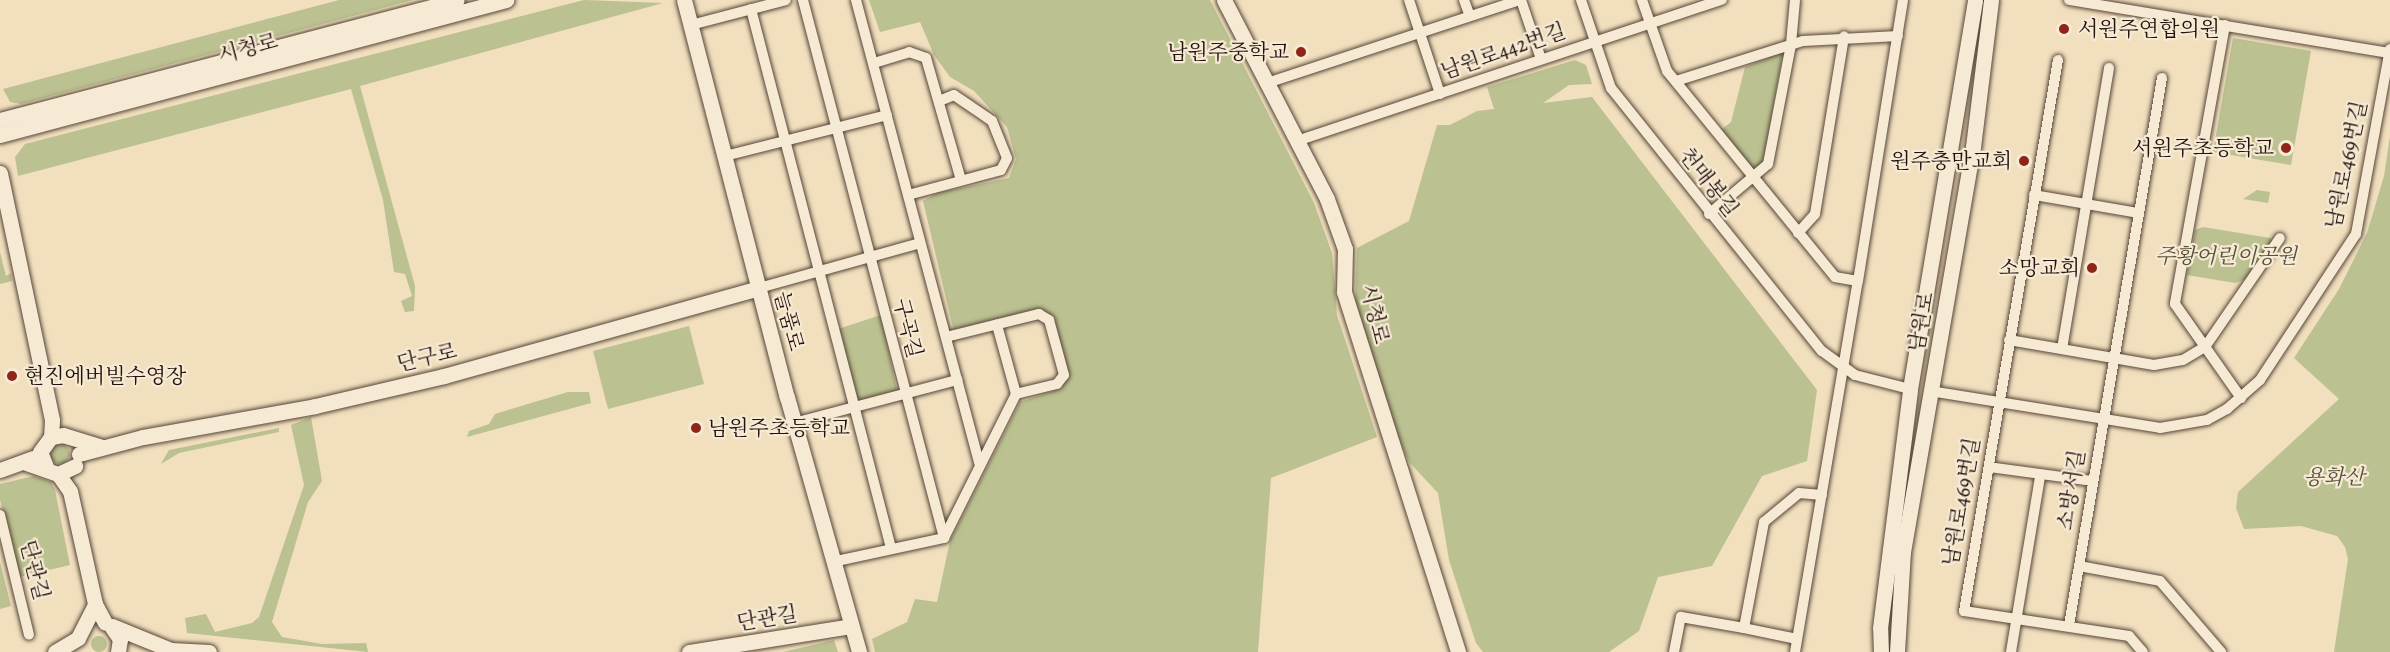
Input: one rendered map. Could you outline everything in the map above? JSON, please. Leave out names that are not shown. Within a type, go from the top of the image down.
[{"type":"street","name":"시청로","points":[[0,120],[457,0]]},
{"type":"street","name":"시청로","points":[[0,135],[506,0]]},
{"type":"street","name":"늘품로","points":[[684,0],[794,423],[859,652]]},
{"type":"street","points":[[691,25],[786,0]]},
{"type":"street","name":"구곡길","points":[[803,0],[905,394],[945,538]]},
{"type":"street","name":"구곡길","points":[[856,0],[979,463]]},
{"type":"street","name":"시청로","points":[[1224,0],[1327,199],[1345,249],[1344,292],[1458,652]]},
{"type":"street","points":[[1409,0],[1440,94]]},
{"type":"street","points":[[1464,0],[1469,14]]},
{"type":"street","points":[[1267,82],[1469,14],[1520,0],[1541,59]]},
{"type":"street","name":"천매봉길","points":[[1581,0],[1611,88],[1709,214],[1822,351],[1855,375],[1910,389]]},
{"type":"street","name":"천매봉길","points":[[1642,0],[1667,71],[1835,277],[1858,281]]},
{"type":"street","name":"남원로442번길","points":[[1297,141],[1649,22],[1722,0]]},
{"type":"street","points":[[1709,214],[1768,164],[1791,44],[1795,0]]},
{"type":"street","points":[[1795,652],[1903,0]]},
{"type":"street","name":"남원로","points":[[1881,652],[1880,628],[1910,389],[1975,0]]},
{"type":"street","name":"남원로","points":[[1897,652],[1903,552],[1973,147],[1991,0]]},
{"type":"street","points":[[2069,0],[2389,51]]},
{"type":"street","points":[[751,9],[891,548]]},
{"type":"street","points":[[2225,25],[2175,304],[2241,398]]},
{"type":"street","points":[[1798,232],[1815,214],[1844,36]]},
{"type":"street","points":[[1676,81],[1791,44],[1844,36],[1898,36]]},
{"type":"street","name":"남원로469번길","points":[[1910,389],[2000,401],[2103,420],[2180,426],[2207,420],[2241,398],[2260,380],[2356,234],[2389,51]]},
{"type":"street","points":[[874,63],[909,52],[926,58],[961,180]]},
{"type":"street","name":"남원로469번길","points":[[2016,617],[1964,610],[2058,60]]},
{"type":"street","points":[[2062,349],[2109,68]]},
{"type":"street","points":[[2103,420],[2162,78]]},
{"type":"street","points":[[908,195],[1001,170],[1007,158],[992,120],[954,95],[939,101]]},
{"type":"street","points":[[725,156],[887,115]]},
{"type":"street","points":[[0,173],[52,420],[69,447],[70,490],[95,604],[120,639],[119,652]]},
{"type":"street","points":[[2034,195],[2138,213]]},
{"type":"street","points":[[2009,340],[2154,365],[2183,360],[2205,347],[2280,238]]},
{"type":"street","points":[[759,288],[920,243]]},
{"type":"street","name":"단구로","points":[[52,472],[69,447],[100,446],[315,406],[444,376],[759,288]]},
{"type":"street","name":"구곡길","points":[[946,337],[1039,314],[1049,320],[1064,375],[1057,384],[1016,394]]},
{"type":"street","points":[[832,562],[945,538],[979,463],[1016,394],[997,325]]},
{"type":"street","points":[[794,423],[957,380]]},
{"type":"street","name":"소방서길","points":[[2069,625],[2103,420]]},
{"type":"street","points":[[0,470],[26,464],[40,452],[69,447]]},
{"type":"street","points":[[40,452],[52,472],[70,490]]},
{"type":"street","points":[[26,464],[52,472]]},
{"type":"street","points":[[1989,467],[2040,476],[2092,481]]},
{"type":"street","name":"소방서길","points":[[2011,652],[2040,476]]},
{"type":"street","points":[[1744,628],[1764,522],[1799,493],[1821,495]]},
{"type":"street","name":"단관길","points":[[0,515],[29,635]]},
{"type":"street","points":[[2079,566],[2160,581],[2221,652]]},
{"type":"street","points":[[81,639],[95,604]]},
{"type":"street","points":[[2016,617],[2128,636],[2143,652]]},
{"type":"street","points":[[1674,652],[1681,618],[1797,639]]},
{"type":"street","points":[[57,652],[109,625]]},
{"type":"street","points":[[109,625],[138,639],[171,650],[209,652]]},
{"type":"street","name":"단관길","points":[[689,652],[851,626]]},
{"type":"street","points":[[119,652],[138,639]]},
{"type":"green space","points":[[339,0],[413,0],[21,104],[10,102],[3,89]]},
{"type":"green space","points":[[584,0],[663,3],[360,86],[415,286],[414,311],[405,312],[401,301],[412,296],[405,274],[394,272],[383,200],[351,89],[18,176],[15,157],[25,144]]},
{"type":"green space","points":[[869,0],[1210,0],[1314,203],[1332,253],[1337,315],[1377,437],[1271,478],[1258,652],[875,652],[872,639],[907,622],[915,599],[937,602],[950,541],[1020,402],[1062,388],[1060,351],[1053,321],[1036,311],[954,332],[923,201],[937,193],[1009,178],[1016,159],[1007,127],[974,91],[950,77],[934,55],[920,22],[880,32]]},
{"type":"green space","points":[[2233,38],[2311,51],[2291,165],[2213,152]]},
{"type":"green space","points":[[1783,52],[1763,164],[1751,169],[1721,130],[1731,122],[1745,67]]},
{"type":"green space","points":[[1575,60],[1586,65],[1592,84],[1569,85],[1543,103],[1592,97],[1817,390],[1807,461],[1762,476],[1712,566],[1658,577],[1639,631],[1609,652],[1483,652],[1476,643],[1449,560],[1438,493],[1410,463],[1395,432],[1355,306],[1357,248],[1409,221],[1437,125],[1450,125],[1477,111],[1494,109],[1487,87]]},
{"type":"green space","name":"용화산","points":[[2390,136],[2390,652],[2334,652],[2348,559],[2345,547],[2337,536],[2301,526],[2244,529],[2236,508],[2238,492],[2339,399],[2294,358],[2339,289],[2367,233],[2384,176]]},
{"type":"green space","points":[[2257,190],[2270,192],[2268,203],[2243,199]]},
{"type":"green space","name":"주황어린이공원","points":[[2203,227],[2270,238],[2273,241],[2246,279],[2235,283],[2187,275],[2195,230]]},
{"type":"green space","points":[[0,252],[6,276],[11,273],[12,281],[0,284]]},
{"type":"green space","points":[[881,315],[897,391],[857,401],[838,329]]},
{"type":"green space","points":[[689,326],[704,384],[608,409],[593,351]]},
{"type":"green space","points":[[568,392],[589,392],[591,403],[467,437],[469,431],[489,424],[495,414]]},
{"type":"green space","points":[[311,417],[322,481],[308,502],[272,622],[282,637],[322,644],[366,643],[368,652],[187,633],[185,618],[206,614],[215,632],[252,623],[259,617],[304,485],[291,425]]},
{"type":"green space","points":[[279,428],[279,432],[179,453],[161,464],[169,450]]},
{"type":"green space","points":[[60,444],[67,447],[70,454],[67,461],[60,464],[53,461],[50,454],[53,447]]},
{"type":"green space","points":[[34,476],[51,482],[55,490],[70,565],[19,577],[0,500],[0,484]]},
{"type":"green space","points":[[0,562],[11,606],[0,609]]},
{"type":"green space","points":[[99,636],[105,638],[107,644],[105,650],[99,652],[93,650],[91,644],[93,638]]},
{"type":"green space","points":[[834,640],[838,652],[783,652]]},
{"type":"place","name":"서원주연합의원","points":[[2064,29]]},
{"type":"place","name":"남원주중학교","points":[[1301,52]]},
{"type":"place","name":"서원주초등학교","points":[[2286,148]]},
{"type":"place","name":"원주충만교회","points":[[2024,161]]},
{"type":"place","name":"소망교회","points":[[2092,268]]},
{"type":"place","name":"현진에버빌수영장","points":[[12,376]]},
{"type":"place","name":"남원주초등학교","points":[[696,428]]}]
